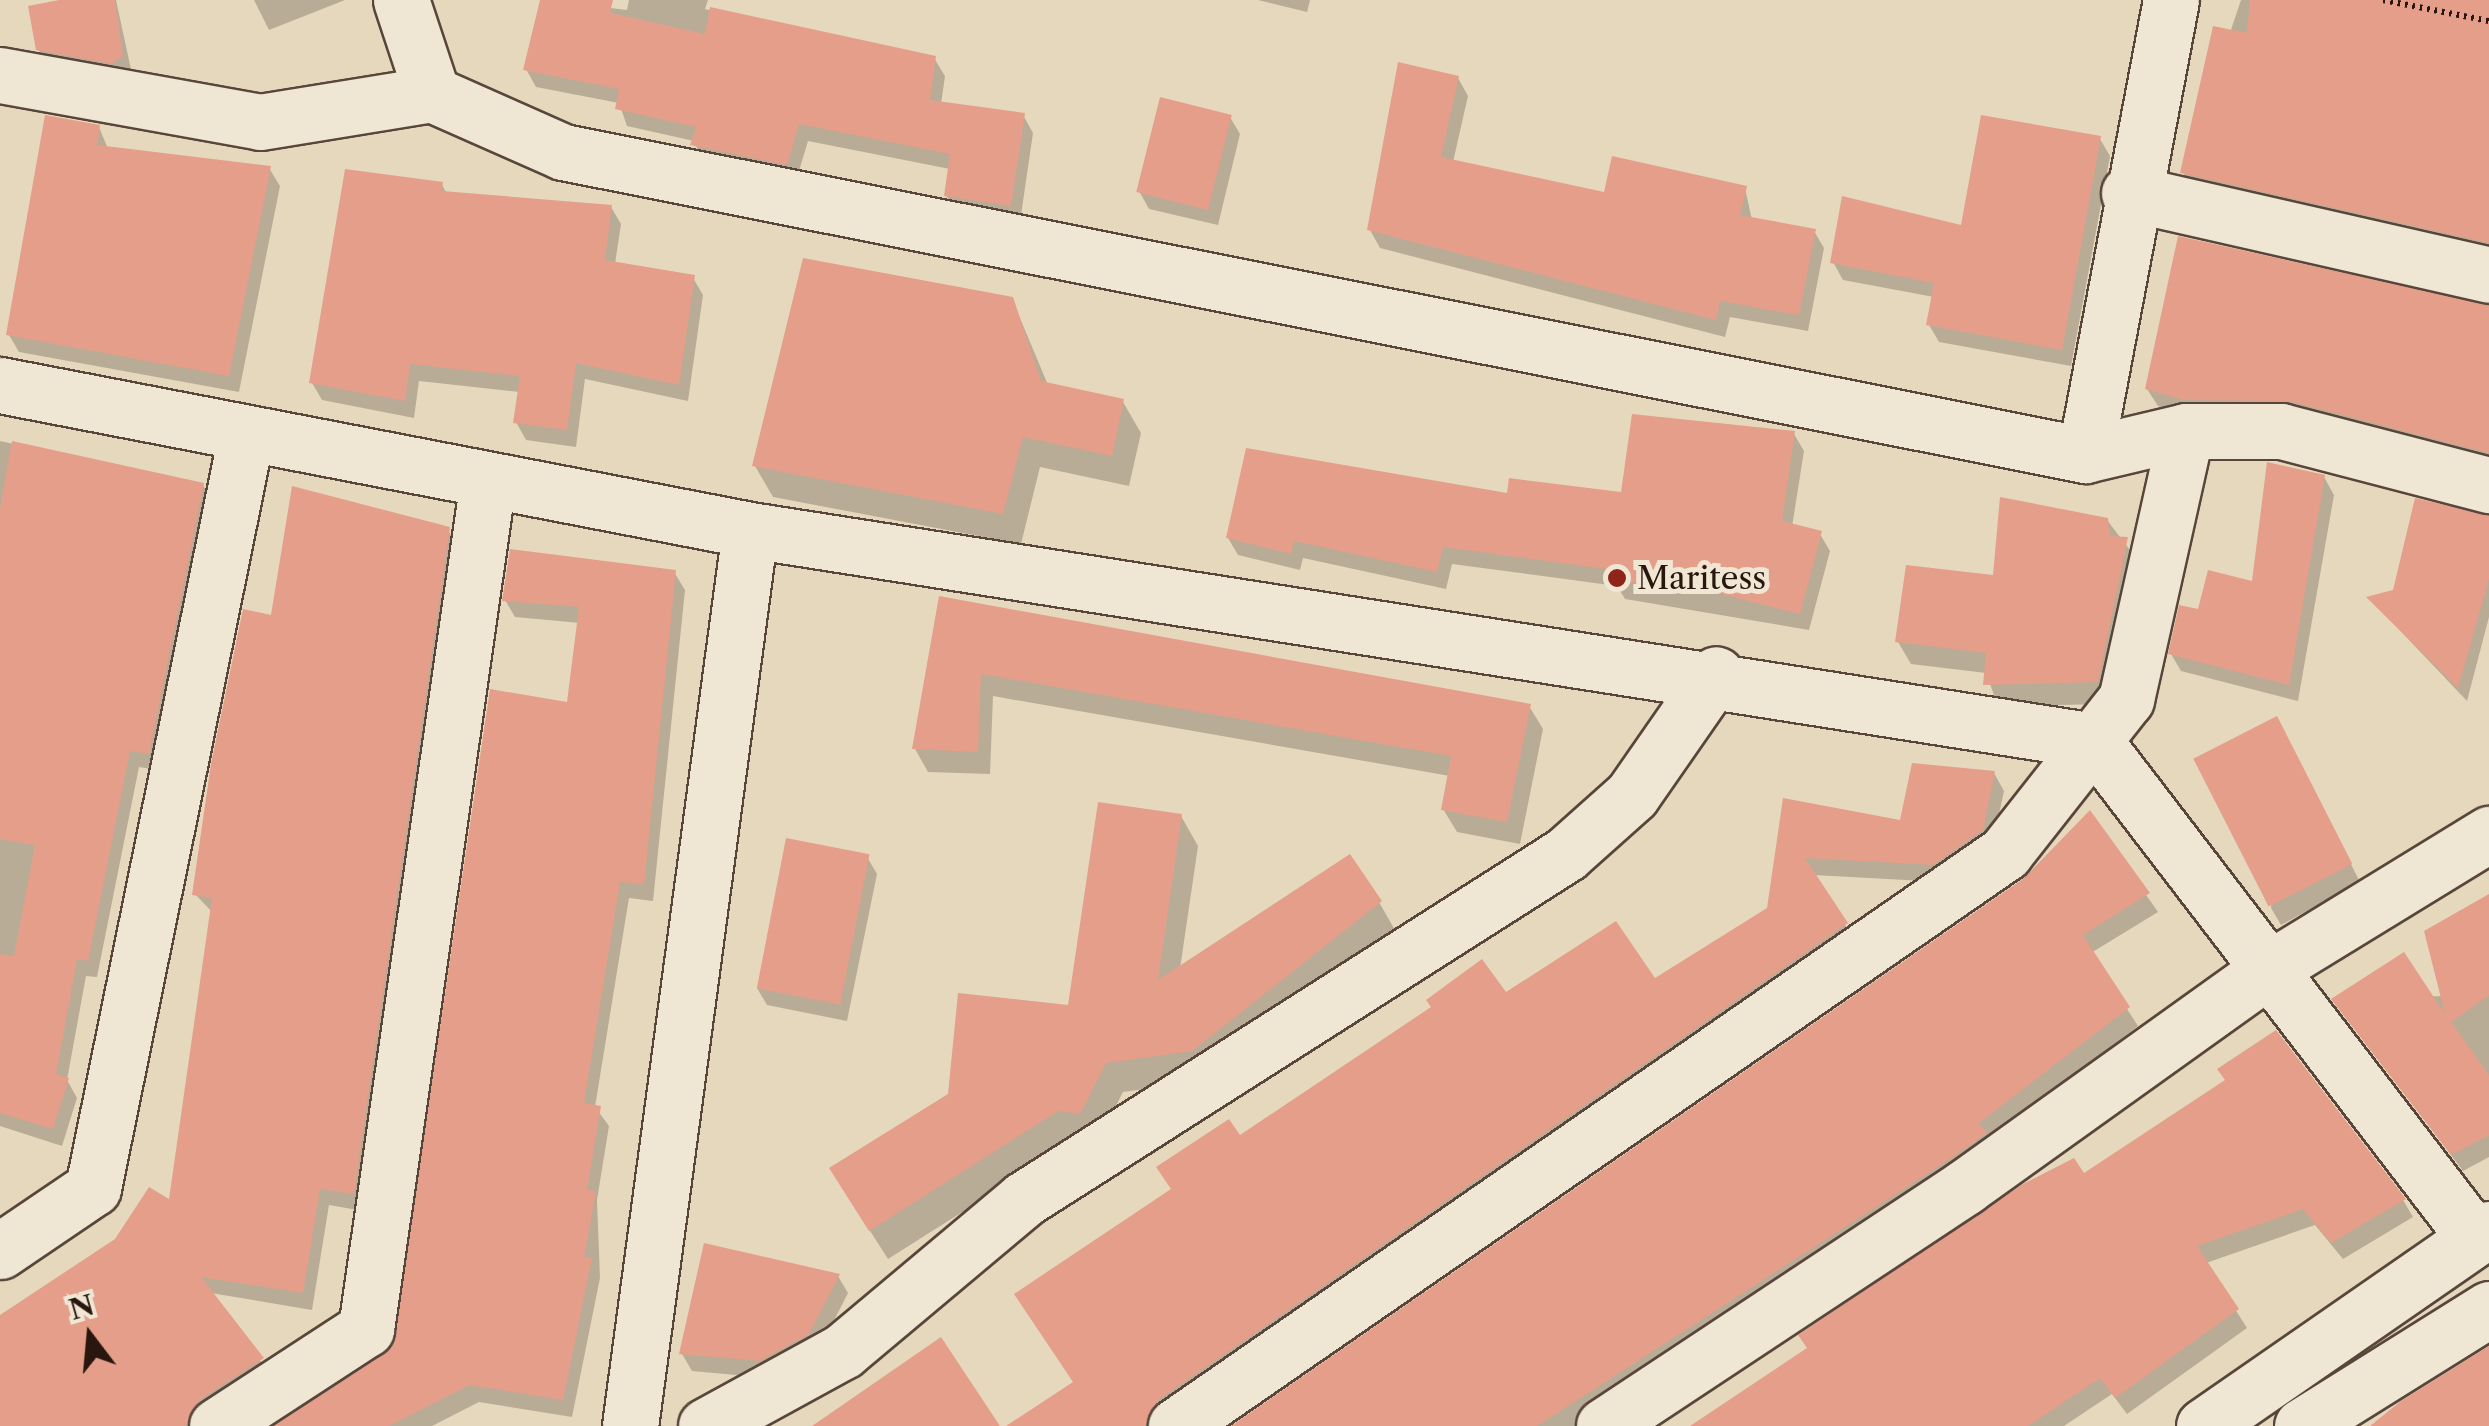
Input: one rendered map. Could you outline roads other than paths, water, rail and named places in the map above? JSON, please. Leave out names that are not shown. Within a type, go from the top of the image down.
[{"type":"street","points":[[401,0],[432,94]]},
{"type":"street","points":[[2085,455],[2130,193],[2170,0]]},
{"type":"street","points":[[0,75],[260,122],[432,94],[563,152],[2085,455],[2186,431],[2281,431],[2489,485]]},
{"type":"street","points":[[2130,193],[2489,274]]},
{"type":"street","points":[[2,398],[246,436],[750,530],[1716,674],[2094,740],[2482,1234],[2204,1426]]},
{"type":"street","points":[[1176,1426],[2005,853],[2126,699],[2148,627],[2186,431]]},
{"type":"street","points":[[0,1251],[92,1188],[246,436]]},
{"type":"street","points":[[217,1426],[366,1329],[488,480]]},
{"type":"street","points":[[630,1426],[750,530]]},
{"type":"street","points":[[706,1426],[843,1352],[1024,1199],[1566,854],[1632,795],[1716,674]]},
{"type":"street","points":[[1604,1426],[1966,1187],[2272,968],[2489,834]]},
{"type":"street","points":[[2399,1292],[2437,1343]]},
{"type":"street","points":[[2302,1426],[2489,1308]]},
{"type":"place","name":"Maritess","points":[[1617,578]]}]
